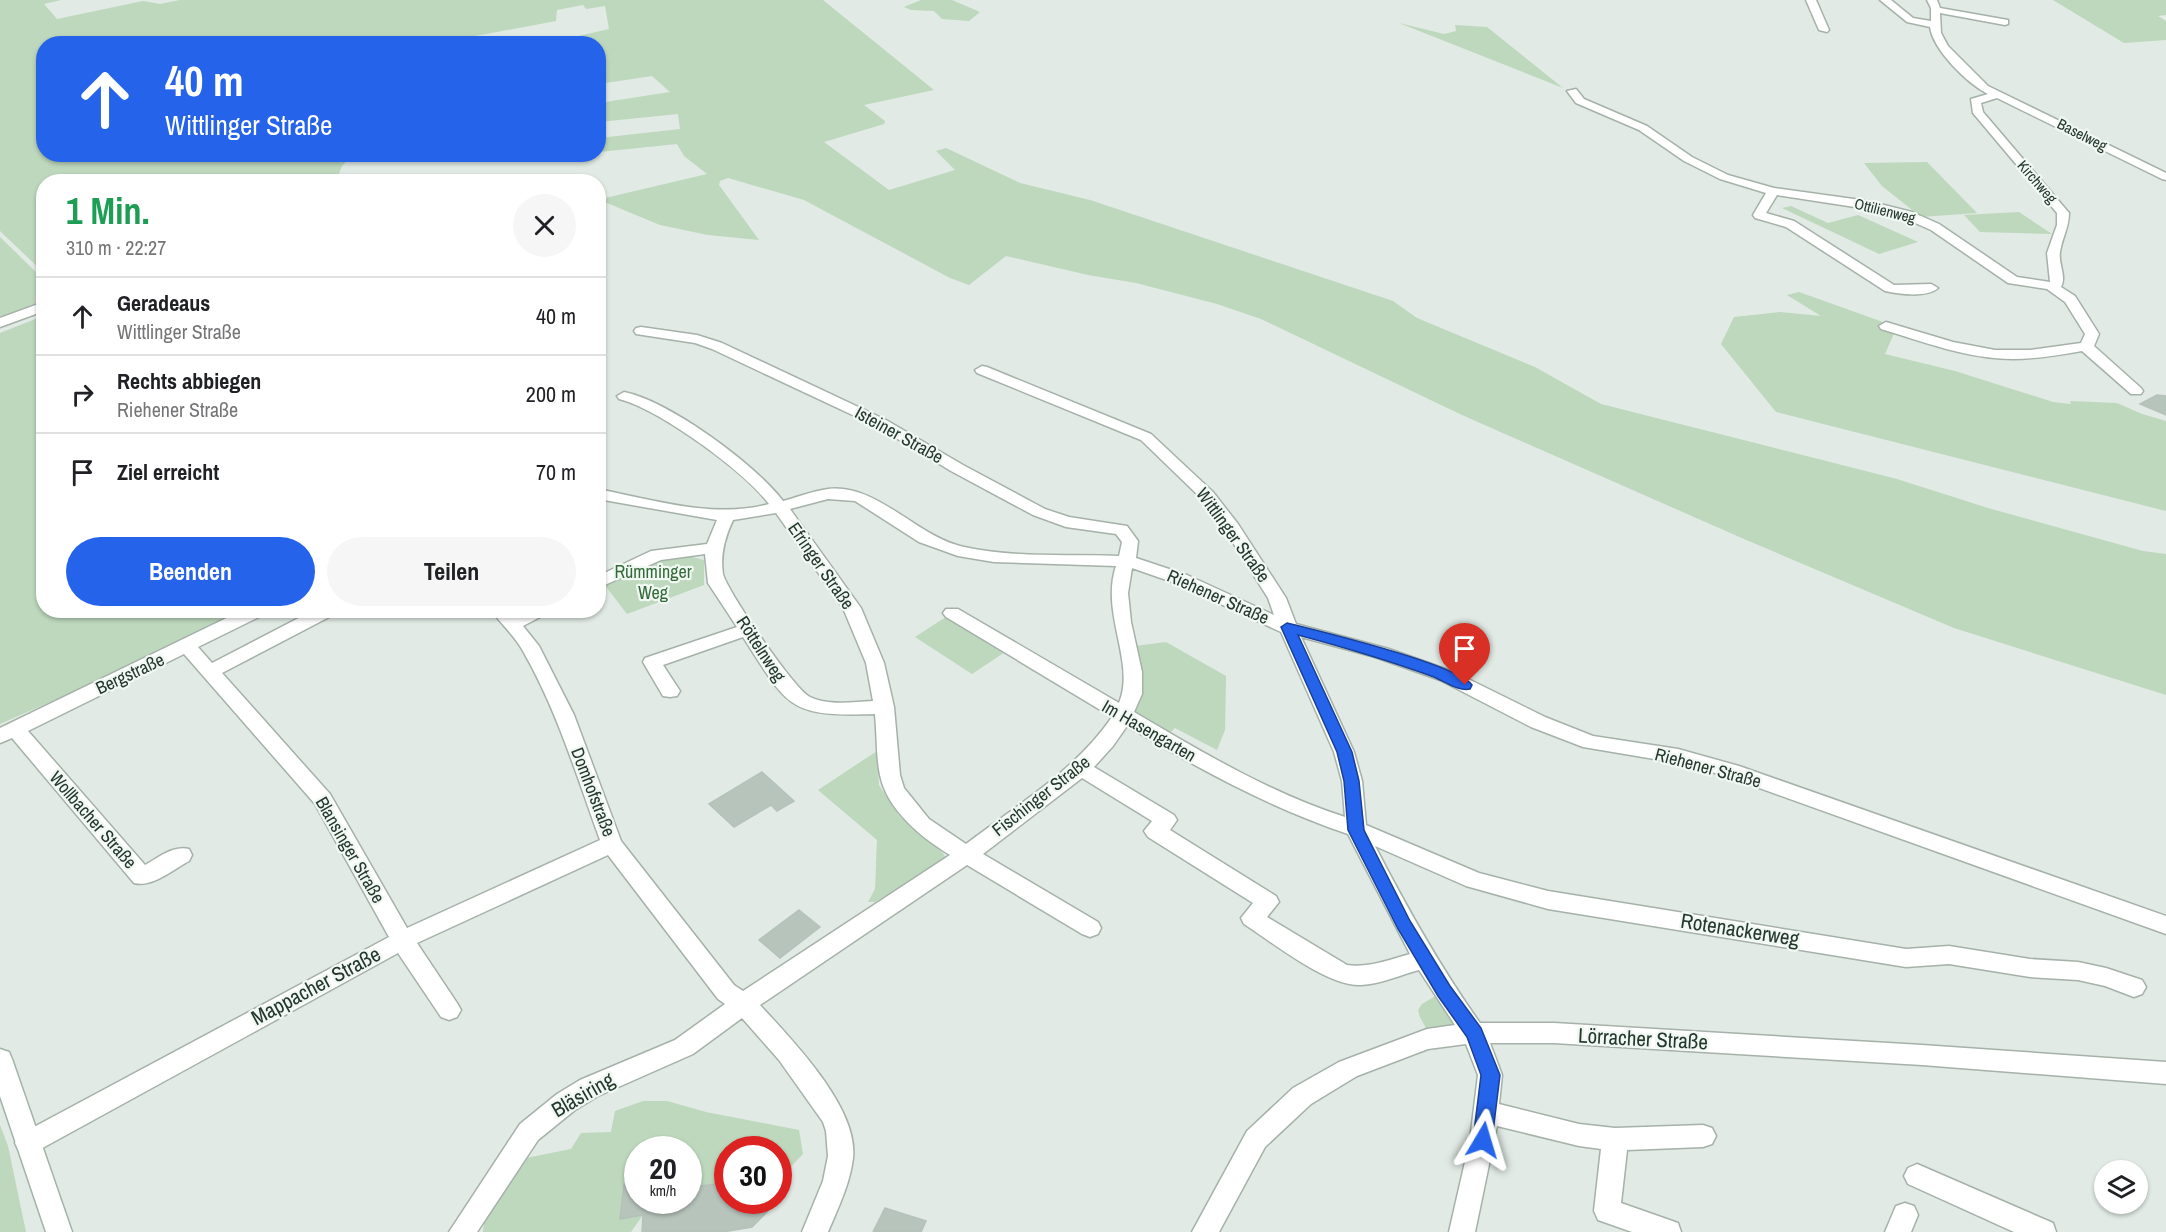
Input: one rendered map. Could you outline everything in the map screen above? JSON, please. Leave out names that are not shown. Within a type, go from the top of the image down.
[{"type":"street","points":[[1811,0],[1824,30]]},
{"type":"street","points":[[1885,0],[1910,20],[1935,25],[1934,5],[2005,22]]},
{"type":"street","name":"Baselweg","points":[[1935,25],[1940,40],[1958,63],[1984,87],[2166,177]]},
{"type":"street","name":"Ottilienweg","points":[[1572,91],[1580,101],[1643,128],[1704,168],[1773,191],[1868,205],[1908,215],[1935,227],[2013,280],[2051,286]]},
{"type":"street","name":"Kirchweg","points":[[1997,95],[1975,101],[1978,112],[2062,213],[2063,225],[2053,253],[2057,281],[2051,286]]},
{"type":"street","points":[[1773,191],[1759,215],[1790,224],[1890,288],[1916,290],[1931,288]]},
{"type":"street","points":[[1886,326],[1945,343],[2001,354],[2043,352],[2085,346],[2090,342],[2092,334],[2070,299],[2051,286]]},
{"type":"street","points":[[0,323],[36,309]]},
{"type":"street","name":"Isteiner Straße","points":[[641,332],[707,342],[881,423],[957,468],[1040,512],[1066,522],[1121,530],[1130,541],[1127,561]]},
{"type":"street","points":[[2085,346],[2136,391]]},
{"type":"street","name":"Wittlinger Straße","points":[[982,370],[1146,437],[1207,495],[1232,528],[1277,598],[1287,627],[1344,752],[1352,781],[1356,830],[1404,925],[1474,1034],[1490,1075],[1483,1140],[1462,1232]]},
{"type":"street","name":"Efringer Straße","points":[[624,396],[638,399],[716,447],[748,471],[767,490],[827,570],[852,608],[875,663],[884,707],[890,776],[896,791],[922,824],[966,855],[1090,928]]},
{"type":"street","name":"Riehener Straße","points":[[606,496],[698,513],[727,516],[756,513],[828,495],[846,494],[861,498],[925,538],[958,550],[1005,558],[1127,561],[1181,579],[1287,627],[1415,664],[1447,676],[1538,722],[1590,741],[1678,756],[1732,771],[2166,925]]},
{"type":"street","name":"Röttelnweg","points":[[727,516],[714,548],[712,565],[717,583],[784,685],[800,700],[817,707],[831,709],[884,707]]},
{"type":"street","points":[[606,579],[657,555],[714,548]]},
{"type":"street","name":"Fischinger Straße","points":[[966,855],[1081,768],[1106,741],[1123,716],[1130,703],[1134,682],[1119,605],[1120,581],[1127,561]]},
{"type":"street","name":"Im Hasengarten","points":[[952,613],[1213,768],[1305,812],[1356,830]]},
{"type":"street","name":"Bergstraße","points":[[7,733],[243,618]]},
{"type":"street","points":[[209,672],[314,618]]},
{"type":"street","name":"Domhofstraße","points":[[507,618],[530,646],[551,687],[612,844],[735,998]]},
{"type":"street","points":[[670,691],[652,662],[748,629]]},
{"type":"street","name":"Blansinger Straße","points":[[188,646],[323,799],[402,940],[449,1010]]},
{"type":"street","name":"Wollbacher Straße","points":[[7,733],[142,876],[181,855]]},
{"type":"street","points":[[1081,768],[1167,820],[1155,831],[1268,902],[1252,918],[1332,969],[1359,976],[1424,959]]},
{"type":"street","name":"Rotenackerweg","points":[[1356,830],[1474,880],[1548,900],[1906,958],[1949,955],[2030,968],[2078,971],[2106,976],[2134,987]]},
{"type":"street","name":"Mappacher Straße","points":[[28,1143],[402,940],[612,844]]},
{"type":"street","name":"Bläsiring","points":[[462,1232],[530,1132],[544,1119],[589,1088],[684,1047],[735,998],[966,855]]},
{"type":"street","points":[[735,998],[788,1053],[834,1117],[839,1131],[841,1156],[837,1180],[815,1232]]},
{"type":"street","name":"Lörracher Straße","points":[[1205,1232],[1256,1138],[1302,1096],[1348,1069],[1426,1039],[1474,1034],[1554,1033],[1922,1055],[2166,1073]]},
{"type":"street","points":[[0,1059],[59,1232]]},
{"type":"street","points":[[1486,1112],[1546,1129],[1615,1139],[1703,1136]]},
{"type":"street","points":[[1615,1139],[1607,1211],[1668,1232]]},
{"type":"street","points":[[1917,1176],[2043,1232]]},
{"type":"green space","points":[[0,0],[61,0],[44,4],[57,19],[143,1],[160,4],[180,0],[823,0],[934,90],[864,105],[885,121],[884,124],[824,142],[889,190],[955,170],[936,151],[946,148],[1020,183],[1090,200],[1393,301],[1417,318],[1535,367],[1601,404],[1897,479],[1988,508],[2143,551],[2166,554],[2166,695],[1954,628],[1462,415],[1261,319],[1217,304],[1136,283],[1088,275],[1006,256],[969,285],[950,278],[804,200],[728,178],[720,181],[719,185],[759,240],[708,235],[660,225],[607,203],[606,198],[707,174],[684,156],[677,144],[606,151],[606,137],[680,129],[678,114],[606,121],[606,102],[670,92],[652,76],[606,83],[606,36],[578,36],[609,29],[605,6],[586,9],[583,5],[557,10],[556,21],[475,36],[36,36],[36,162],[346,162],[339,174],[36,174],[36,265],[0,231]]},
{"type":"green space","points":[[921,0],[952,0],[980,12],[969,21],[942,19],[934,11],[911,10],[904,7]]},
{"type":"green space","points":[[2053,0],[2166,0],[2166,15],[2158,16],[2166,21],[2166,40],[2124,43]]},
{"type":"green space","points":[[1399,23],[1444,34],[1456,31],[1455,25],[1487,27],[1563,88]]},
{"type":"green space","points":[[1927,162],[1977,213],[1921,217],[1882,186],[1864,163]]},
{"type":"green space","points":[[1791,206],[1828,223],[1858,215],[1918,242],[1879,254],[1782,208]]},
{"type":"green space","points":[[2019,212],[2052,234],[1980,232],[1964,215]]},
{"type":"green space","points":[[0,237],[36,272],[36,309],[0,323]]},
{"type":"green space","points":[[1799,292],[1897,327],[1885,354],[1955,371],[2053,402],[2117,403],[2166,421],[2166,511],[1776,412],[1721,344],[1734,317],[1780,312],[1821,316],[1787,295]]},
{"type":"green space","points":[[36,319],[36,618],[230,618],[177,646],[0,724],[0,333]]},
{"type":"green space","name":"Rümminger Weg","points":[[684,555],[704,560],[704,585],[627,614],[606,587],[606,583],[651,560]]},
{"type":"green space","points":[[952,613],[1011,648],[972,674],[915,637]]},
{"type":"green space","points":[[1166,642],[1226,676],[1225,730],[1217,750],[1175,728],[1163,739],[1123,716],[1127,647]]},
{"type":"green space","points":[[877,751],[879,785],[900,817],[945,857],[943,861],[875,902],[868,902],[875,889],[877,840],[818,790]]},
{"type":"green space","points":[[1444,991],[1474,1033],[1432,1039],[1418,1010],[1422,1004]]},
{"type":"green space","points":[[643,1101],[667,1101],[706,1112],[799,1130],[803,1154],[792,1165],[792,1136],[714,1136],[714,1184],[702,1186],[702,1136],[624,1136],[624,1184],[620,1219],[643,1215],[631,1232],[483,1232],[485,1210],[526,1158],[571,1149],[581,1133],[611,1132],[615,1111]]},
{"type":"green space","points":[[0,1125],[8,1146],[26,1232],[0,1232]]},
{"type":"building","points":[[2157,395],[2166,396],[2166,415],[2140,404]]},
{"type":"building","points":[[762,772],[794,801],[777,811],[771,805],[734,827],[709,804]]},
{"type":"building","points":[[799,910],[820,927],[780,958],[759,940]]},
{"type":"building","points":[[624,1184],[624,1214],[702,1214],[702,1186],[714,1184],[714,1214],[765,1214],[752,1227],[723,1232],[642,1232],[643,1215],[620,1219]]},
{"type":"building","points":[[885,1208],[926,1221],[921,1232],[873,1232]]},
{"type":"route","points":[[1465,685],[1447,676],[1382,653],[1287,627],[1344,752],[1352,781],[1356,830],[1404,925],[1444,991],[1474,1034],[1490,1075],[1483,1140]]}]
